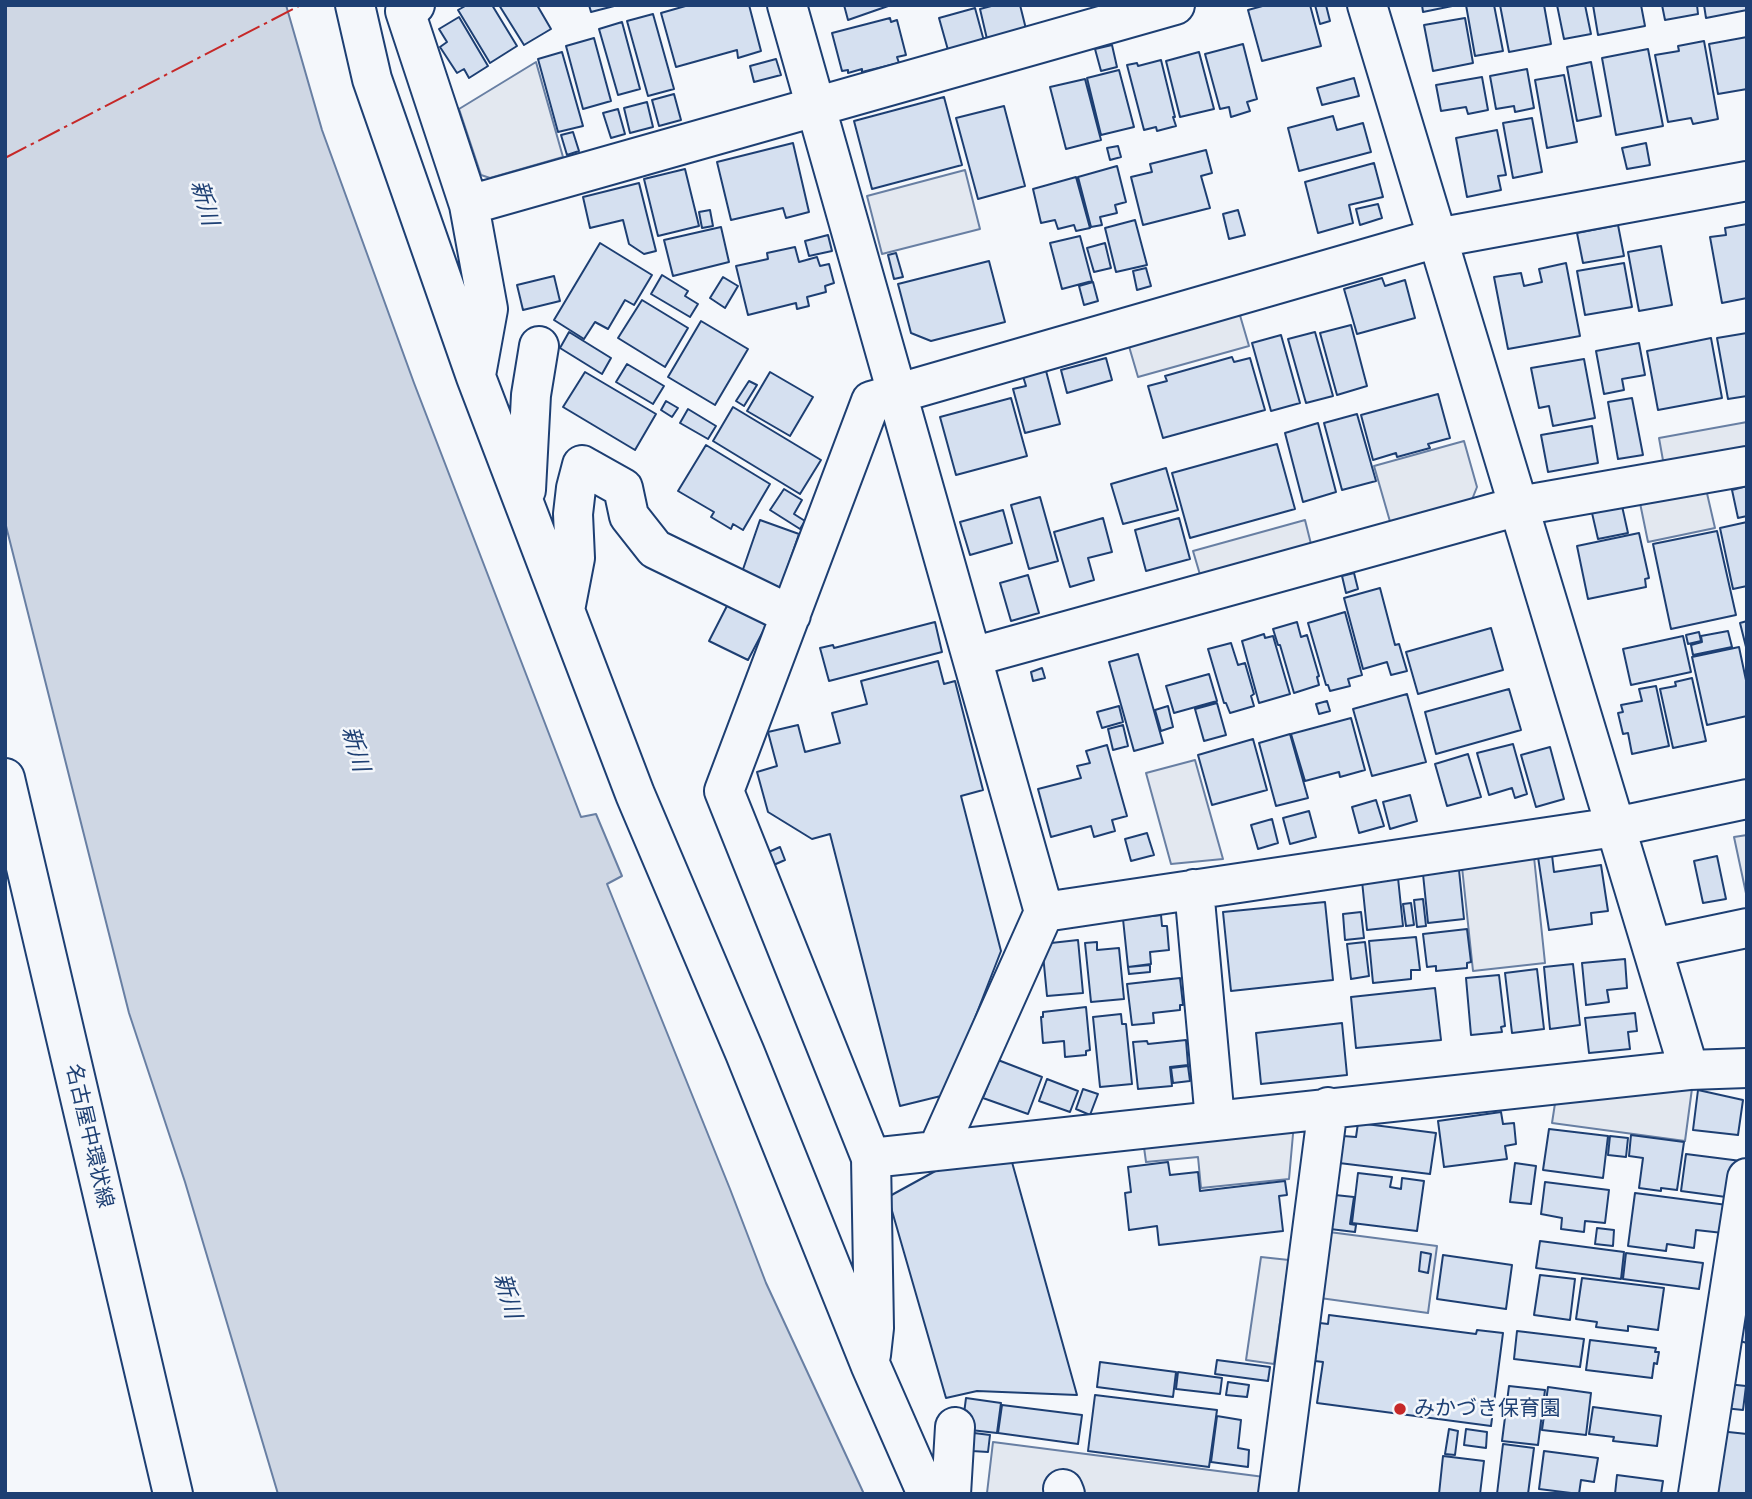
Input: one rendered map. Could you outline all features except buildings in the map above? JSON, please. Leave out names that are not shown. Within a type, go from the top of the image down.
[{"type":"street","points":[[355,5],[372,79],[476,377],[635,794],[745,1053],[870,1364],[927,1494]]},
{"type":"street","points":[[415,5],[405,11],[469,205],[488,309],[476,377]]},
{"type":"street","points":[[787,5],[1044,912],[937,1151]]},
{"type":"street","points":[[469,205],[1175,5]]},
{"type":"street","points":[[1367,5],[1689,1070]]},
{"type":"street","points":[[870,1364],[874,1328],[872,1158],[724,791],[871,401],[1437,238],[1747,181]]},
{"type":"street","points":[[526,506],[531,395],[539,345]]},
{"type":"street","points":[[565,610],[575,558],[573,514],[582,465],[623,488],[629,516],[655,548],[790,615]]},
{"type":"street","points":[[972,657],[1519,506],[1747,466]]},
{"type":"street","name":"名古屋中環状線","points":[[5,778],[173,1494]]},
{"type":"street","points":[[1044,912],[1615,827],[1747,799]]},
{"type":"street","points":[[1194,890],[1215,1120]]},
{"type":"street","points":[[1652,948],[1747,928]]},
{"type":"street","points":[[872,1158],[1328,1107],[1689,1070],[1747,1068]]},
{"type":"street","points":[[1278,1494],[1328,1107]]},
{"type":"street","points":[[1698,1494],[1747,1178]]},
{"type":"street","points":[[951,1494],[955,1427]]},
{"type":"shaded area","points":[[536,62],[563,157],[490,178],[481,175],[459,109]]},
{"type":"shaded area","points":[[965,170],[980,229],[882,254],[867,196]]},
{"type":"shaded area","points":[[1239,312],[1249,346],[1138,377],[1128,343]]},
{"type":"shaded area","points":[[1747,422],[1747,450],[1664,466],[1659,438]]},
{"type":"shaded area","points":[[1464,441],[1477,487],[1471,502],[1391,525],[1374,466]]},
{"type":"shaded area","points":[[1706,489],[1715,528],[1648,542],[1640,503]]},
{"type":"shaded area","points":[[1305,520],[1312,548],[1201,578],[1193,551]]},
{"type":"shaded area","points":[[1195,760],[1223,859],[1171,864],[1146,773]]},
{"type":"shaded area","points":[[1747,835],[1747,898],[1734,837]]},
{"type":"shaded area","points":[[1534,857],[1545,963],[1473,971],[1462,867]]},
{"type":"shaded area","points":[[1693,1081],[1685,1141],[1552,1123],[1556,1097]]},
{"type":"shaded area","points":[[1294,1123],[1289,1179],[1201,1188],[1198,1157],[1146,1162],[1143,1140]]},
{"type":"shaded area","points":[[1329,1232],[1437,1246],[1428,1313],[1320,1298]]},
{"type":"shaded area","points":[[1261,1257],[1289,1260],[1274,1364],[1246,1360]]},
{"type":"shaded area","points":[[993,1442],[1272,1478],[1270,1494],[987,1493]]},
{"type":"water","name":"新川","points":[[5,5],[286,5],[322,130],[414,383],[581,817],[596,814],[622,876],[607,884],[766,1283],[864,1494],[278,1494],[185,1182],[129,1013],[5,522]]},
{"type":"power","points":[[5,158],[301,5]]},
{"type":"place","name":"みかづき保育園","points":[[1400,1409]]}]
